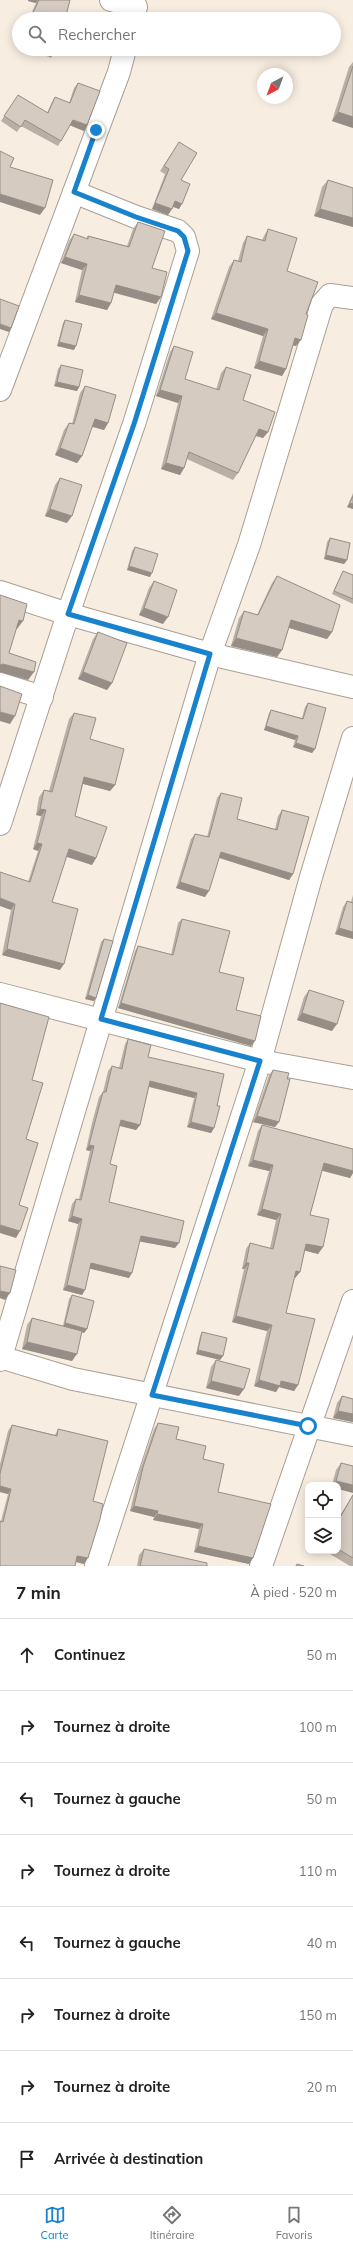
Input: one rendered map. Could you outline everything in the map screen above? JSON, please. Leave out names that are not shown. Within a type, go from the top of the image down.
[{"type":"street","points":[[111,0],[135,9]]},
{"type":"street","points":[[0,390],[119,72],[123,56]]},
{"type":"street","points":[[0,824],[68,614],[134,424],[188,251],[184,237],[178,231],[136,217],[74,192]]},
{"type":"street","points":[[353,298],[330,295],[322,304],[249,545],[210,654],[0,1358],[73,1379],[353,1435]]},
{"type":"street","points":[[0,592],[68,614],[210,654],[353,687]]},
{"type":"street","points":[[0,684],[42,697]]},
{"type":"street","points":[[96,1566],[260,1061],[311,877],[353,738]]},
{"type":"street","points":[[0,994],[260,1061],[353,1078]]},
{"type":"street","points":[[261,1566],[308,1426],[353,1301]]},
{"type":"building","points":[[39,0],[70,0],[67,12],[33,12]]},
{"type":"building","points":[[353,66],[353,117],[338,112]]},
{"type":"building","points":[[78,83],[100,91],[87,125],[73,120],[61,141],[25,120],[21,127],[4,116],[18,95],[48,113],[55,97],[70,103]]},
{"type":"building","points":[[179,142],[197,153],[181,180],[190,184],[182,204],[175,201],[172,209],[155,203],[169,169],[164,166]]},
{"type":"building","points":[[0,151],[14,158],[10,167],[53,180],[45,208],[0,194]]},
{"type":"building","points":[[328,180],[353,188],[353,218],[320,209]]},
{"type":"building","points":[[138,222],[165,231],[152,268],[167,272],[161,297],[116,285],[111,303],[79,295],[87,264],[65,257],[74,234],[88,239],[88,236],[129,247]]},
{"type":"building","points":[[268,229],[297,238],[287,271],[318,282],[306,314],[308,315],[301,340],[295,338],[286,369],[259,361],[268,329],[216,313],[234,260],[241,262],[247,236],[265,241]]},
{"type":"building","points":[[0,299],[19,306],[11,328],[0,324]]},
{"type":"building","points":[[65,320],[82,324],[76,346],[59,342]]},
{"type":"building","points":[[174,346],[193,352],[185,379],[219,390],[226,367],[251,375],[243,400],[275,412],[268,432],[259,429],[238,473],[189,452],[184,468],[166,463],[182,396],[160,390]]},
{"type":"building","points":[[61,365],[83,370],[79,387],[57,382]]},
{"type":"building","points":[[85,386],[116,395],[108,423],[95,419],[82,456],[60,448],[69,423],[74,424]]},
{"type":"building","points":[[60,478],[82,485],[72,516],[50,509]]},
{"type":"building","points":[[353,496],[353,504],[350,503]]},
{"type":"building","points":[[330,538],[350,543],[347,560],[326,555]]},
{"type":"building","points":[[135,547],[158,554],[152,573],[129,566]]},
{"type":"building","points":[[343,571],[353,575],[353,599],[334,591]]},
{"type":"building","points":[[277,576],[340,605],[332,632],[291,620],[282,650],[236,638],[244,611],[258,615]]},
{"type":"building","points":[[154,581],[177,590],[168,617],[144,608]]},
{"type":"building","points":[[0,595],[27,604],[23,621],[19,620],[9,653],[36,662],[34,672],[3,664],[0,665]]},
{"type":"building","points":[[98,632],[127,643],[112,683],[83,672]]},
{"type":"building","points":[[0,686],[22,694],[15,716],[0,712]]},
{"type":"building","points":[[308,703],[326,708],[315,749],[296,743],[298,736],[266,726],[271,710],[303,719]]},
{"type":"building","points":[[74,713],[96,718],[90,739],[124,749],[115,785],[84,777],[75,816],[107,827],[96,858],[69,849],[52,902],[78,909],[64,964],[7,949],[15,904],[0,898],[0,872],[30,882],[42,844],[37,843],[46,810],[40,809],[44,790],[52,792]]},
{"type":"building","points":[[221,793],[242,798],[237,819],[277,830],[282,810],[309,817],[293,874],[221,852],[209,891],[180,882],[195,834],[209,837]]},
{"type":"building","points":[[347,901],[353,903],[353,932],[339,928]]},
{"type":"building","points":[[182,919],[230,931],[219,972],[244,978],[236,1010],[261,1016],[255,1041],[121,1003],[138,946],[173,955]]},
{"type":"building","points":[[104,939],[113,941],[96,998],[88,995]]},
{"type":"building","points":[[309,990],[344,1001],[337,1024],[302,1013]]},
{"type":"building","points":[[0,1003],[49,1017],[32,1080],[43,1083],[26,1139],[38,1143],[19,1205],[28,1208],[20,1231],[0,1225]]},
{"type":"building","points":[[128,1039],[151,1045],[148,1057],[224,1074],[217,1106],[220,1106],[214,1128],[191,1122],[197,1093],[150,1081],[140,1125],[121,1120],[110,1164],[117,1166],[109,1202],[184,1221],[179,1243],[141,1236],[132,1273],[91,1263],[85,1290],[67,1285],[82,1219],[72,1216],[76,1199],[81,1200],[94,1146],[89,1145],[103,1092],[106,1092],[112,1066],[122,1069]]},
{"type":"building","points":[[273,1070],[289,1073],[287,1079],[290,1079],[279,1122],[257,1116]]},
{"type":"building","points":[[262,1125],[353,1149],[353,1171],[324,1163],[310,1215],[329,1219],[323,1247],[306,1244],[300,1272],[296,1271],[286,1313],[315,1319],[298,1385],[281,1381],[280,1386],[259,1380],[272,1325],[236,1316],[249,1263],[246,1263],[250,1243],[273,1249],[281,1214],[262,1209],[273,1165],[253,1160]]},
{"type":"building","points":[[0,1266],[16,1270],[10,1293],[0,1291]]},
{"type":"building","points":[[72,1295],[94,1301],[87,1329],[65,1323]]},
{"type":"building","points":[[32,1318],[82,1331],[77,1354],[27,1342]]},
{"type":"building","points":[[202,1332],[227,1338],[223,1356],[198,1350]]},
{"type":"building","points":[[216,1360],[250,1369],[244,1389],[211,1381]]},
{"type":"building","points":[[342,1396],[353,1399],[353,1414],[338,1411]]},
{"type":"building","points":[[158,1423],[179,1427],[176,1439],[206,1446],[203,1459],[224,1464],[218,1492],[271,1504],[253,1558],[198,1546],[203,1524],[157,1514],[158,1511],[134,1506],[143,1467]]},
{"type":"building","points":[[12,1425],[57,1436],[58,1429],[108,1441],[93,1501],[103,1504],[100,1519],[88,1558],[77,1556],[75,1566],[0,1566],[0,1521],[3,1522],[11,1489],[0,1486],[0,1474]]},
{"type":"building","points":[[341,1463],[353,1466],[353,1485],[336,1481]]},
{"type":"building","points":[[353,1495],[353,1558],[341,1551],[341,1516]]},
{"type":"building","points":[[144,1549],[207,1563],[207,1566],[140,1566]]},
{"type":"route","points":[[96,130],[74,192],[136,217],[178,231],[187,243],[188,251],[134,424],[68,614],[210,654],[101,1019],[260,1061],[152,1395],[308,1426]]}]
